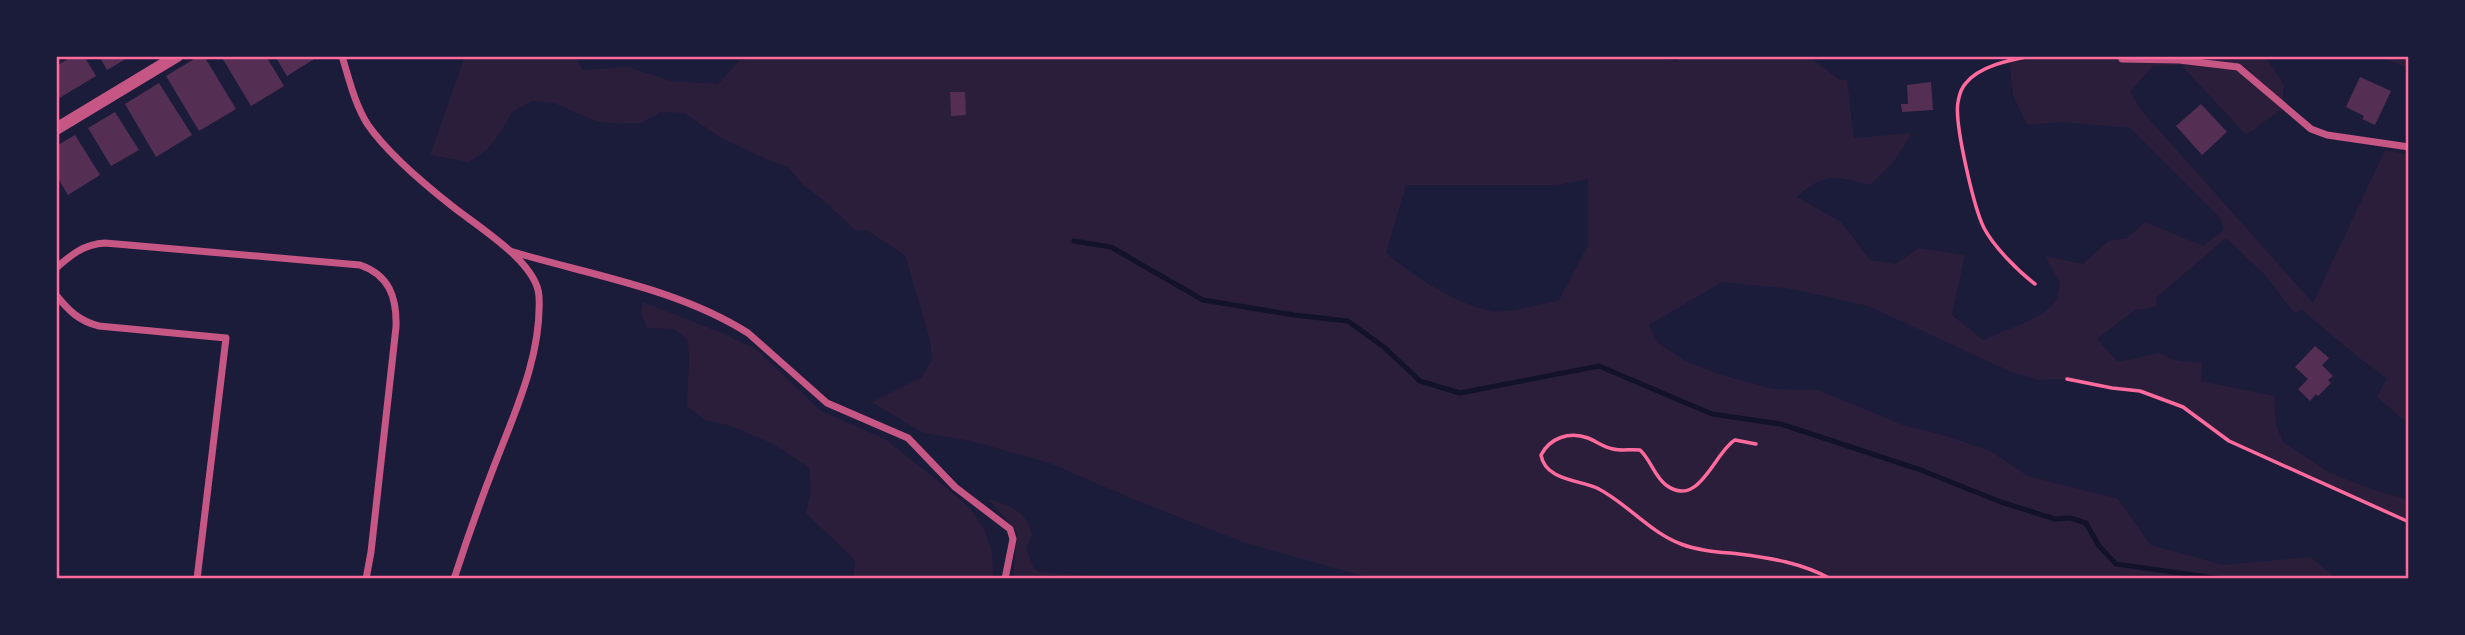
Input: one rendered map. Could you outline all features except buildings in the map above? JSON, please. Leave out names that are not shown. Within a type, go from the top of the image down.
[{"type":"street","points":[[56,129],[177,56]]},
{"type":"street","points":[[342,56],[359,107],[367,124],[379,139],[431,188],[510,251],[533,277],[539,292],[531,362],[454,579]]},
{"type":"street","points":[[2122,59],[2179,60],[2238,67],[2311,129],[2327,135],[2409,147]]},
{"type":"street","points":[[56,268],[74,253],[92,244],[105,243],[359,265],[372,269],[381,276],[395,298],[396,327],[366,579]]},
{"type":"street","points":[[510,251],[613,279],[724,320],[748,333],[827,403],[908,438],[955,487],[1010,529],[1013,539],[1004,579]]},
{"type":"street","points":[[56,295],[84,322],[99,326],[226,338],[197,579]]},
{"type":"path","points":[[2030,56],[2010,60],[1974,75],[1964,84],[1957,104],[1971,194],[1985,230],[2020,272],[2035,284]]},
{"type":"path","points":[[2067,379],[2140,391],[2183,407],[2228,441],[2409,522]]},
{"type":"path","points":[[1756,444],[1735,440],[1728,444],[1704,478],[1686,490],[1669,487],[1660,480],[1640,450],[1611,449],[1589,438],[1574,435],[1559,437],[1549,443],[1541,455],[1544,466],[1555,473],[1610,495],[1639,519],[1681,544],[1809,567],[1831,579]]},
{"type":"shaded area","points":[[465,56],[574,56],[583,70],[628,67],[671,81],[718,84],[743,56],[1654,56],[1676,61],[1684,56],[1808,56],[1840,80],[1847,79],[1854,138],[1912,133],[1893,163],[1870,185],[1831,178],[1815,183],[1797,197],[1841,222],[1870,260],[1895,264],[1919,248],[1965,255],[1952,315],[1983,340],[2034,318],[2056,300],[2060,283],[2045,256],[2083,264],[2108,241],[2127,238],[2145,222],[2203,246],[2224,230],[2220,218],[2130,128],[2061,122],[2027,125],[2013,95],[2009,56],[2265,56],[2284,85],[2282,109],[2246,135],[2181,65],[2153,66],[2130,92],[2142,111],[2313,303],[2385,150],[2409,155],[2409,424],[2377,397],[2387,378],[2302,310],[2294,313],[2266,276],[2226,238],[2157,297],[2156,307],[2135,310],[2097,339],[2118,362],[2159,353],[2174,360],[2202,363],[2201,381],[2274,396],[2276,425],[2283,442],[2328,472],[2409,500],[2409,522],[2229,441],[2183,407],[2140,391],[2067,379],[2038,380],[2009,371],[1868,306],[1792,289],[1722,282],[1649,325],[1658,343],[1685,361],[1725,376],[1773,389],[1818,390],[1903,425],[1990,451],[2028,476],[2118,499],[2151,545],[2223,565],[2310,557],[2337,579],[1374,579],[1245,543],[1049,463],[971,441],[923,433],[872,402],[922,377],[932,359],[930,340],[905,255],[866,230],[856,231],[803,185],[788,167],[723,139],[684,113],[661,112],[641,123],[618,124],[596,121],[554,103],[532,101],[512,112],[487,150],[468,162],[430,155]],"holes":[[[1588,179],[1588,245],[1559,300],[1496,312],[1448,295],[1422,280],[1386,253],[1406,185],[1557,185]]]},
{"type":"shaded area","points":[[2379,56],[2409,56],[2409,67],[2408,68]]},
{"type":"shaded area","points":[[643,302],[756,349],[821,411],[885,439],[942,484],[970,508],[984,529],[992,553],[993,579],[853,579],[855,561],[806,513],[811,490],[809,467],[771,443],[728,425],[705,420],[687,406],[687,339],[674,329],[647,328],[641,313]]},
{"type":"shaded area","points":[[988,499],[1016,510],[1026,520],[1032,535],[1026,549],[1034,569],[1040,572],[1134,579],[1013,579],[1017,532]]},
{"type":"waterway","points":[[1074,241],[1111,247],[1203,300],[1348,321],[1385,348],[1420,381],[1460,393],[1599,366],[1712,414],[1781,424],[1918,469],[2001,502],[2055,519],[2070,518],[2086,523],[2099,546],[2116,564],[2223,579]]}]
